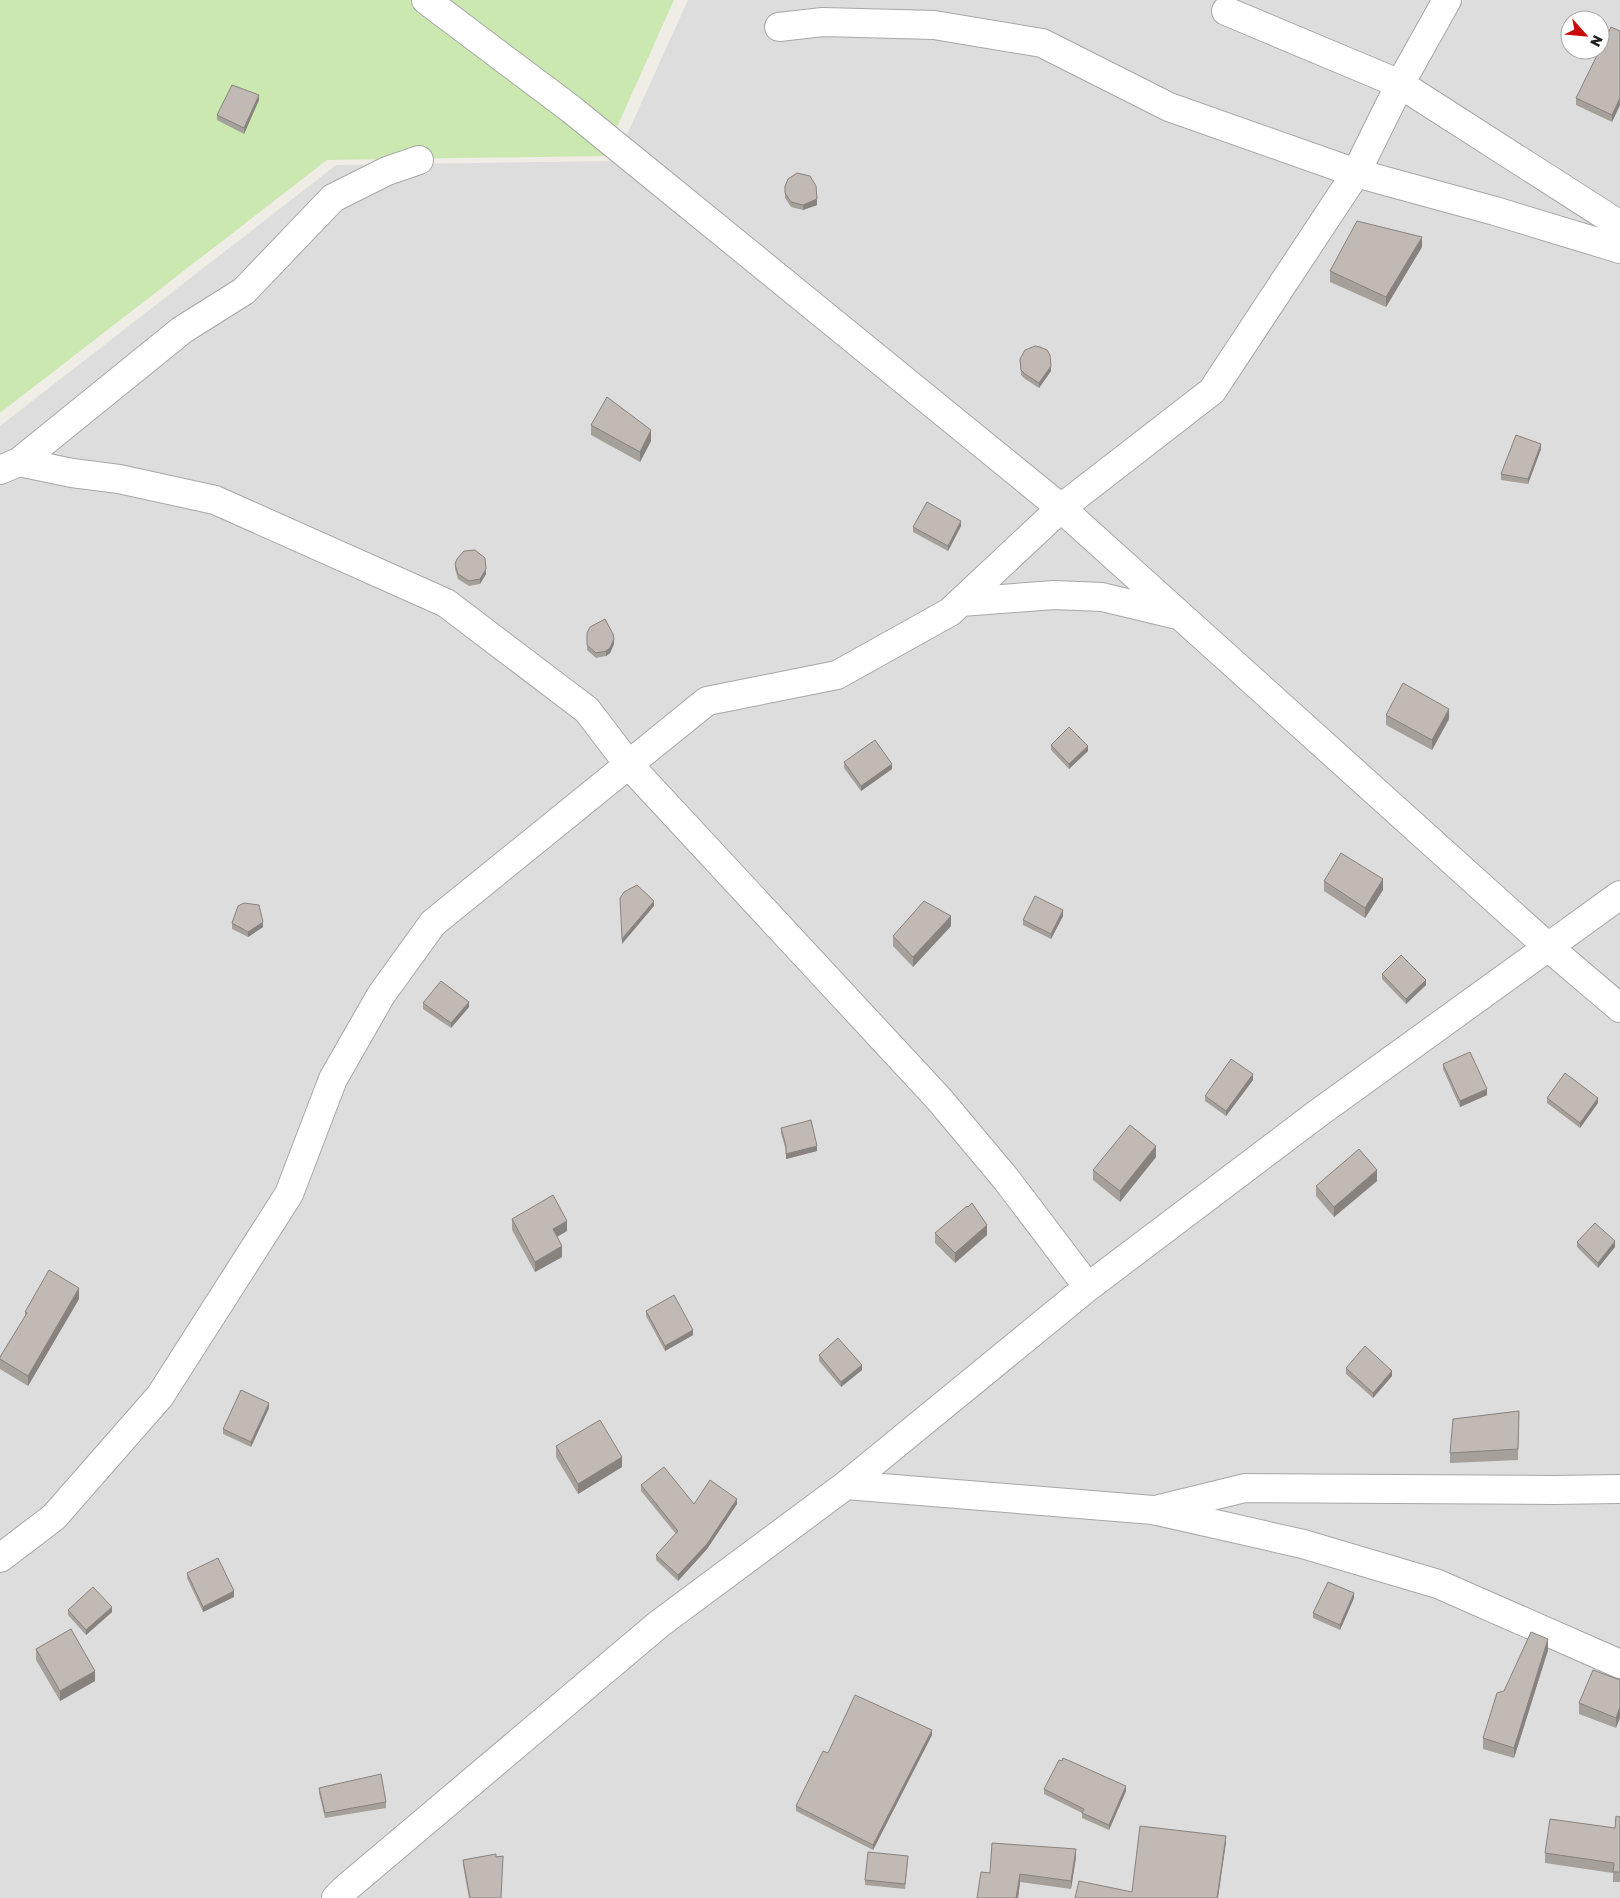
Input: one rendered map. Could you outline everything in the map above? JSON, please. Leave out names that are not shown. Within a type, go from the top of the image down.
[{"type":"street","points":[[426,0],[571,109],[1061,508],[1547,946],[1620,1008]]},
{"type":"street","points":[[0,1558],[54,1517],[160,1396],[289,1194],[333,1079],[381,995],[434,923],[707,701],[837,675],[950,612],[1061,508],[1212,391],[1356,173],[1400,84],[1447,0]]},
{"type":"street","points":[[1226,11],[1400,84],[1620,225]]},
{"type":"street","points":[[779,27],[823,22],[934,25],[1042,43],[1169,107],[1356,173],[1495,210],[1620,249]]},
{"type":"street","points":[[9,466],[182,330],[244,291],[333,198],[387,171],[419,160]]},
{"type":"street","points":[[9,466],[119,479],[216,500],[446,603],[587,710],[628,765],[939,1099],[1006,1179],[1088,1287]]},
{"type":"street","points":[[961,602],[1054,595],[1102,597],[1180,616]]},
{"type":"street","points":[[336,1898],[659,1624],[846,1484],[1088,1287],[1317,1114],[1620,894]]},
{"type":"street","points":[[846,1484],[1153,1510],[1303,1544],[1438,1584],[1620,1664]]},
{"type":"street","points":[[1153,1510],[1245,1488],[1620,1489]]},
{"type":"shaded area","points":[[688,0],[1620,0],[1620,1898],[0,1898],[0,426],[336,165],[615,161]]},
{"type":"green space","points":[[0,0],[674,0],[604,156],[327,160],[0,413]]},
{"type":"building","points":[[1611,27],[1620,31],[1620,98],[1612,115],[1576,98],[1595,60],[1610,60]]},
{"type":"building","points":[[232,85],[259,95],[244,128],[217,115]]},
{"type":"building","points":[[797,173],[810,176],[816,186],[817,199],[803,205],[791,202],[785,193],[785,186],[788,179]]},
{"type":"building","points":[[1357,221],[1422,237],[1386,297],[1330,271]]},
{"type":"building","points":[[1035,346],[1047,350],[1050,355],[1051,366],[1039,383],[1021,370],[1020,359],[1025,350]]},
{"type":"building","points":[[607,397],[651,430],[640,452],[591,425]]},
{"type":"building","points":[[1516,435],[1541,444],[1528,479],[1501,474]]},
{"type":"building","points":[[927,502],[961,521],[948,546],[913,527]]},
{"type":"building","points":[[475,550],[485,558],[486,569],[480,579],[469,581],[458,574],[455,564],[464,551]]},
{"type":"building","points":[[605,619],[614,639],[610,648],[596,653],[587,645],[587,633],[590,627]]},
{"type":"building","points":[[1403,683],[1449,709],[1432,740],[1386,715]]},
{"type":"building","points":[[1069,727],[1088,746],[1069,764],[1051,745]]},
{"type":"building","points":[[875,740],[892,764],[861,786],[844,762]]},
{"type":"building","points":[[1341,853],[1383,879],[1365,908],[1324,881]]},
{"type":"building","points":[[637,885],[654,901],[622,939],[620,898],[624,892]]},
{"type":"building","points":[[1035,896],[1063,910],[1051,934],[1023,920]]},
{"type":"building","points":[[924,901],[951,916],[913,957],[893,936]]},
{"type":"building","points":[[244,903],[259,905],[263,922],[248,932],[232,923],[238,906]]},
{"type":"building","points":[[1401,955],[1426,980],[1406,999],[1382,974]]},
{"type":"building","points":[[441,981],[469,1002],[451,1023],[423,1003]]},
{"type":"building","points":[[1470,1052],[1487,1089],[1460,1101],[1443,1064]]},
{"type":"building","points":[[1231,1059],[1253,1074],[1226,1111],[1205,1096]]},
{"type":"building","points":[[1565,1073],[1598,1098],[1580,1123],[1547,1098]]},
{"type":"building","points":[[811,1120],[817,1146],[786,1154],[786,1146],[781,1128]]},
{"type":"building","points":[[1130,1125],[1156,1146],[1120,1191],[1093,1170]]},
{"type":"building","points":[[1359,1149],[1377,1170],[1334,1207],[1316,1186]]},
{"type":"building","points":[[553,1195],[567,1221],[553,1229],[562,1246],[535,1262],[512,1219]]},
{"type":"building","points":[[972,1203],[987,1225],[955,1253],[935,1233]]},
{"type":"building","points":[[1595,1223],[1615,1241],[1598,1263],[1577,1242]]},
{"type":"building","points":[[49,1270],[79,1288],[28,1376],[0,1359],[0,1357],[27,1313],[25,1312]]},
{"type":"building","points":[[674,1295],[693,1330],[665,1346],[646,1311]]},
{"type":"building","points":[[838,1338],[862,1365],[841,1382],[819,1355]]},
{"type":"building","points":[[1365,1346],[1392,1371],[1373,1393],[1346,1368]]},
{"type":"building","points":[[241,1390],[269,1403],[251,1442],[223,1429]]},
{"type":"building","points":[[1519,1411],[1518,1449],[1450,1453],[1453,1419]]},
{"type":"building","points":[[600,1420],[622,1457],[578,1484],[556,1446]]},
{"type":"building","points":[[664,1467],[694,1504],[710,1480],[737,1499],[707,1544],[678,1575],[656,1555],[678,1531],[641,1485]]},
{"type":"building","points":[[218,1558],[234,1591],[203,1607],[187,1573]]},
{"type":"building","points":[[1328,1582],[1354,1593],[1340,1625],[1313,1613]]},
{"type":"building","points":[[93,1587],[112,1607],[86,1630],[68,1610]]},
{"type":"building","points":[[71,1629],[95,1671],[60,1691],[36,1649]]},
{"type":"building","points":[[1531,1632],[1548,1639],[1514,1748],[1483,1738],[1497,1693],[1504,1691]]},
{"type":"building","points":[[1593,1670],[1620,1680],[1620,1707],[1616,1718],[1579,1703]]},
{"type":"building","points":[[855,1695],[932,1730],[873,1845],[796,1806],[823,1751],[828,1753]]},
{"type":"building","points":[[1063,1758],[1126,1786],[1109,1825],[1082,1813],[1084,1809],[1044,1789],[1059,1760],[1062,1761]]},
{"type":"building","points":[[381,1774],[386,1802],[325,1813],[319,1788]]},
{"type":"building","points":[[1616,1816],[1620,1817],[1620,1872],[1613,1872],[1614,1863],[1545,1853],[1550,1819],[1615,1828]]},
{"type":"building","points":[[1140,1826],[1226,1836],[1217,1898],[1075,1898],[1079,1881],[1132,1892]]},
{"type":"building","points":[[992,1843],[1076,1849],[1071,1881],[1020,1874],[1016,1898],[977,1898],[981,1872],[990,1873]]},
{"type":"building","points":[[868,1852],[908,1856],[905,1884],[865,1880]]},
{"type":"building","points":[[496,1854],[496,1857],[503,1856],[501,1898],[470,1898],[463,1860]]}]
